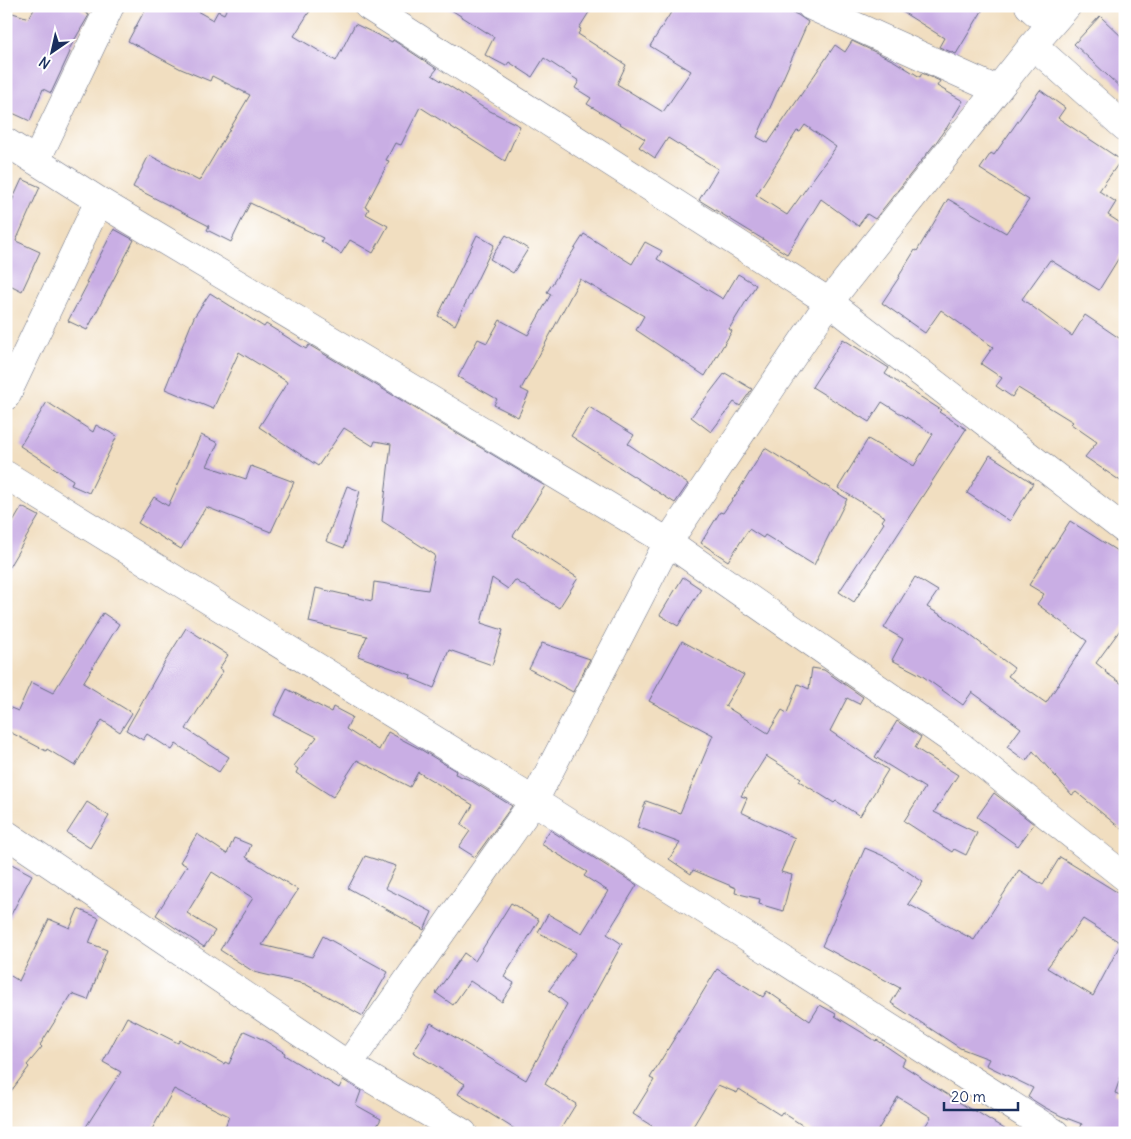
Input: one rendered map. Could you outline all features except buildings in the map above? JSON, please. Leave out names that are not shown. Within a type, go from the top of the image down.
[{"type":"street","points":[[36,161],[110,6]]},
{"type":"street","points":[[368,6],[828,302],[1125,530]]},
{"type":"street","points":[[811,6],[997,90]]},
{"type":"street","points":[[1029,6],[1050,25],[1125,127]]},
{"type":"street","points":[[348,1065],[534,801],[668,542],[828,302],[1050,25]]},
{"type":"street","points":[[6,142],[99,201],[668,542],[958,744],[1125,876]]},
{"type":"street","points":[[6,396],[99,201]]},
{"type":"street","points":[[6,476],[534,801],[1055,1133]]},
{"type":"street","points":[[6,834],[348,1065],[463,1133]]}]
